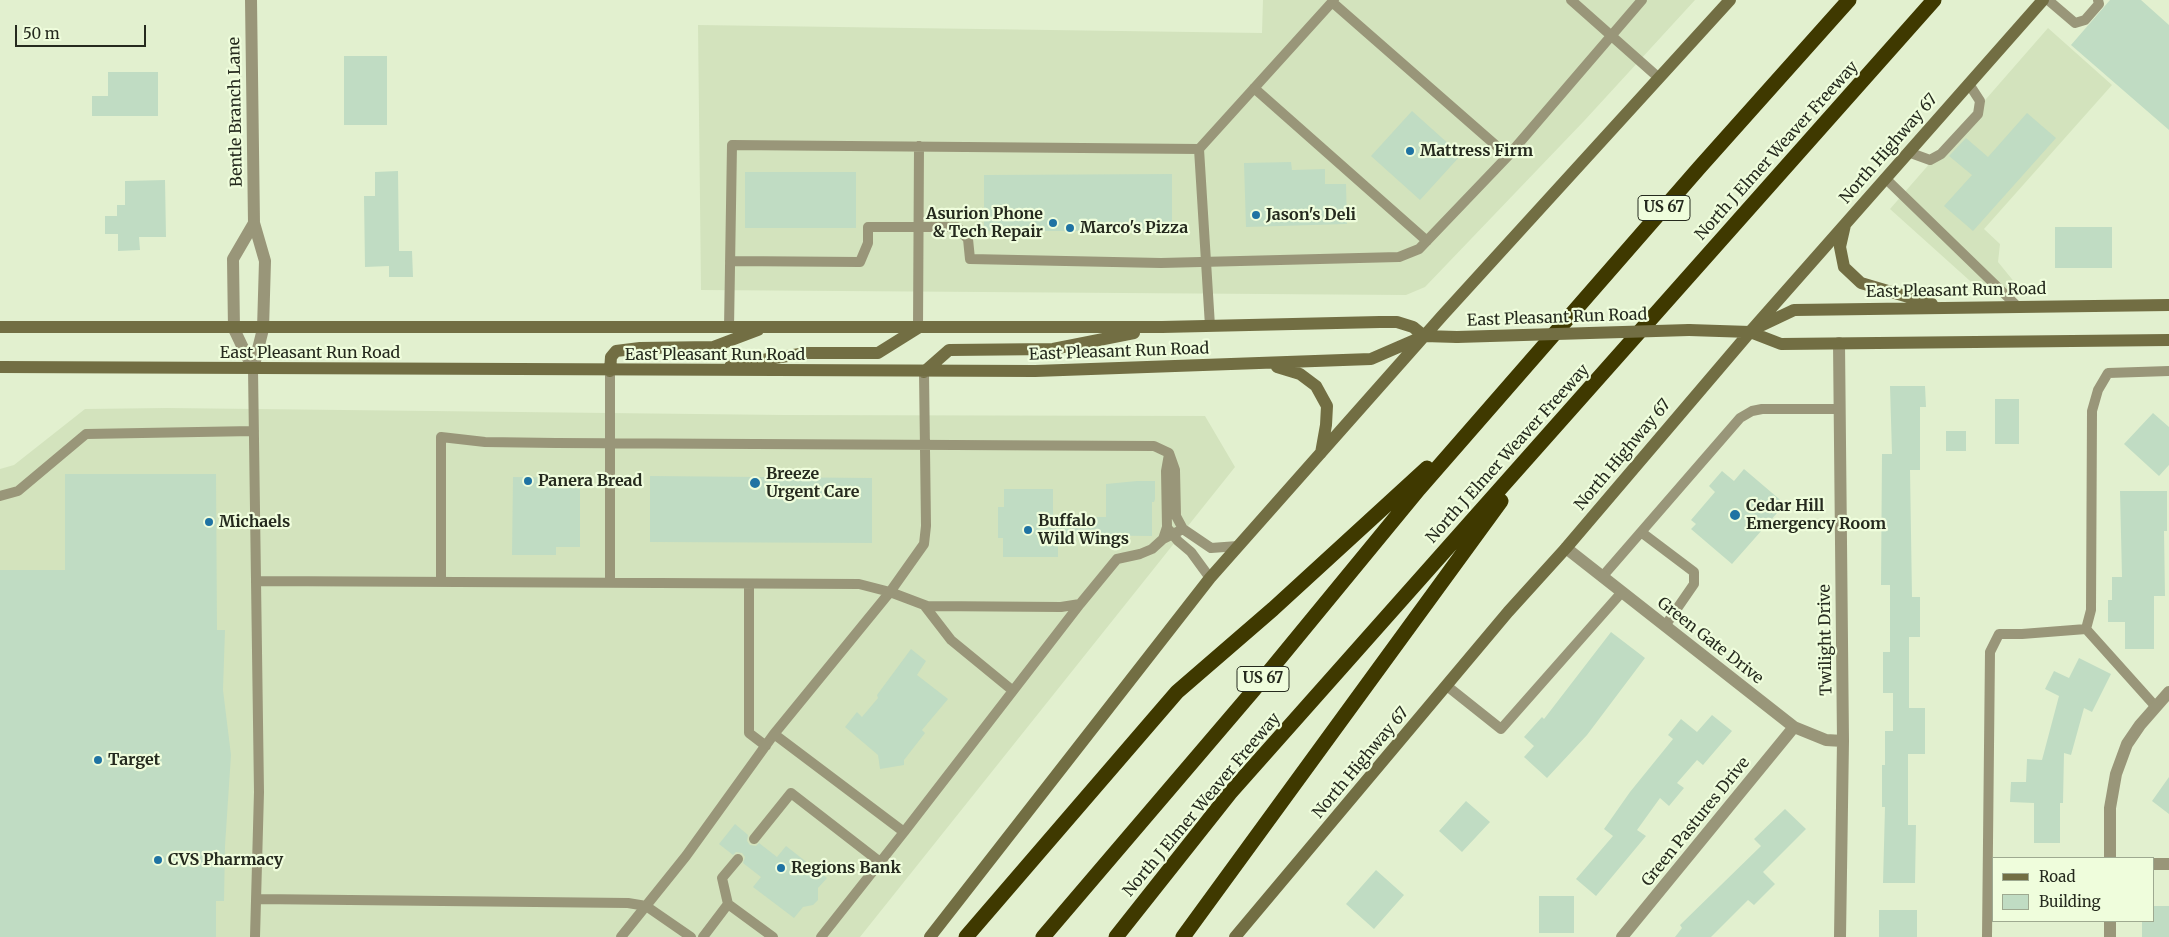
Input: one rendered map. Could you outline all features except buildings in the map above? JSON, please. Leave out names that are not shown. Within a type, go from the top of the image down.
[{"type":"highway","name":"US 67","points":[[1043,937],[1253,691],[1481,418],[1849,0]]},
{"type":"highway","name":"North J Elmer Weaver Freeway","points":[[1116,937],[1230,793],[1934,0]]},
{"type":"highway","points":[[966,937],[1178,692],[1481,418]]},
{"type":"highway","points":[[1183,937],[1558,424]]},
{"type":"main road","points":[[930,937],[1210,578],[1424,336],[1730,0]]},
{"type":"main road","name":"North Highway 67","points":[[1236,937],[1508,612],[1566,548],[1750,332],[2043,0]]},
{"type":"main road","points":[[1845,224],[1840,248],[1844,267],[1861,283],[1946,308]]},
{"type":"main road","name":"East Pleasant Run Road","points":[[1750,332],[1794,310],[2169,305]]},
{"type":"main road","name":"East Pleasant Run Road","points":[[0,327],[263,329],[918,328],[1162,327],[1397,322],[1413,327],[1424,336]]},
{"type":"main road","points":[[924,372],[949,350],[1053,349],[1162,327]]},
{"type":"main road","points":[[610,370],[611,357],[616,351],[640,348],[713,347],[765,328]]},
{"type":"main road","points":[[694,371],[806,353],[878,353],[918,328]]},
{"type":"main road","name":"East Pleasant Run Road","points":[[0,368],[1054,371],[1371,360],[1424,336],[1458,337],[1689,330],[1750,332],[1782,344],[2169,340]]},
{"type":"main road","points":[[1265,364],[1300,374],[1316,386],[1327,406],[1321,453]]},
{"type":"street","name":"Bentle Branch Lane","points":[[250,0],[254,223],[265,261],[263,329],[253,369]]},
{"type":"street","points":[[253,369],[234,328],[233,259],[254,223]]},
{"type":"street","name":"Twilight Drive","points":[[1839,343],[1843,741],[1840,937]]},
{"type":"street","name":"Green Gate Drive","points":[[1566,548],[1794,727],[1826,740],[1843,741]]},
{"type":"street","points":[[2110,857],[2110,808],[2116,774],[2127,744],[2169,692]]},
{"type":"street","name":"Green Pastures Drive","points":[[1622,937],[1794,727]]},
{"type":"street","points":[[2154,864],[2169,864]]},
{"type":"street","points":[[2110,922],[2110,937]]},
{"type":"lane","points":[[1571,0],[1660,78]]},
{"type":"lane","points":[[730,261],[860,262],[868,243],[868,227],[957,227],[968,239],[970,259],[1161,263],[1399,257],[1420,250],[1508,156],[1642,0]]},
{"type":"lane","points":[[2048,0],[2075,23],[2085,20],[2099,4],[2098,0]]},
{"type":"lane","points":[[1210,326],[1199,149],[1333,1],[1508,156]]},
{"type":"lane","points":[[1908,152],[1930,160],[1941,154],[1978,114],[1980,101],[1969,84]]},
{"type":"lane","points":[[1254,88],[1427,241]]},
{"type":"lane","points":[[729,328],[732,145],[1199,149]]},
{"type":"lane","points":[[918,328],[919,146]]},
{"type":"lane","points":[[1885,178],[2018,307]]},
{"type":"lane","points":[[253,369],[259,792],[255,937]]},
{"type":"lane","points":[[610,370],[610,583]]},
{"type":"lane","points":[[2086,629],[2091,610],[2092,411],[2098,390],[2108,373],[2169,371]]},
{"type":"lane","points":[[621,937],[774,734],[890,592],[924,544],[926,526],[926,444],[924,372]]},
{"type":"lane","points":[[1602,577],[1740,418],[1752,411],[1762,409],[1840,409]]},
{"type":"lane","points":[[0,496],[18,491],[86,434],[254,431]]},
{"type":"lane","points":[[441,582],[441,437],[485,442],[1154,446],[1169,453],[1176,470],[1176,516],[1174,530],[1152,549],[1140,554],[1117,559],[1012,690],[821,937]]},
{"type":"lane","points":[[1169,453],[1166,471],[1174,530],[1210,578]]},
{"type":"lane","points":[[1174,530],[1210,548],[1238,546]]},
{"type":"lane","points":[[1641,532],[1694,572],[1694,584],[1665,626]]},
{"type":"lane","points":[[257,581],[859,584],[890,592],[924,605],[1061,607],[1080,604]]},
{"type":"lane","points":[[749,584],[749,734],[766,746]]},
{"type":"lane","points":[[1447,686],[1501,728],[1622,592]]},
{"type":"lane","points":[[924,605],[951,640],[1012,690]]},
{"type":"lane","points":[[2086,629],[2156,707]]},
{"type":"lane","points":[[1987,937],[1990,652],[1998,634],[2086,629]]},
{"type":"lane","points":[[774,734],[904,832]]},
{"type":"lane","points":[[754,839],[791,793],[880,862]]},
{"type":"lane","points":[[738,859],[722,878],[728,904],[773,937]]},
{"type":"lane","points":[[257,899],[628,903],[646,906],[691,937]]},
{"type":"lane","points":[[702,937],[728,904]]},
{"type":"shaded area","points":[[1263,0],[1695,0],[1584,121],[1425,287],[1406,295],[701,290],[698,25],[1262,33]]},
{"type":"shaded area","points":[[2048,28],[2112,85],[1984,229],[2000,244],[1998,262],[2020,289],[1979,289],[1890,209]]},
{"type":"shaded area","points":[[167,408],[784,415],[1205,416],[1235,467],[860,937],[0,937],[0,469],[14,465],[85,409]]},
{"type":"place","name":"Mattress Firm","points":[[1410,151]]},
{"type":"place","name":"Jason's Deli","points":[[1256,215]]},
{"type":"place","name":"Asurion Phone & Tech Repair","points":[[1053,223]]},
{"type":"place","name":"Marco's Pizza","points":[[1070,228]]},
{"type":"place","name":"Panera Bread","points":[[528,481]]},
{"type":"place","name":"Breeze Urgent Care","points":[[755,483]]},
{"type":"place","name":"Cedar Hill Emergency Room","points":[[1735,515]]},
{"type":"place","name":"Michaels","points":[[209,522]]},
{"type":"place","name":"Buffalo Wild Wings","points":[[1028,530]]},
{"type":"place","name":"Target","points":[[98,760]]},
{"type":"place","name":"CVS Pharmacy","points":[[158,860]]},
{"type":"place","name":"Regions Bank","points":[[781,868]]}]
